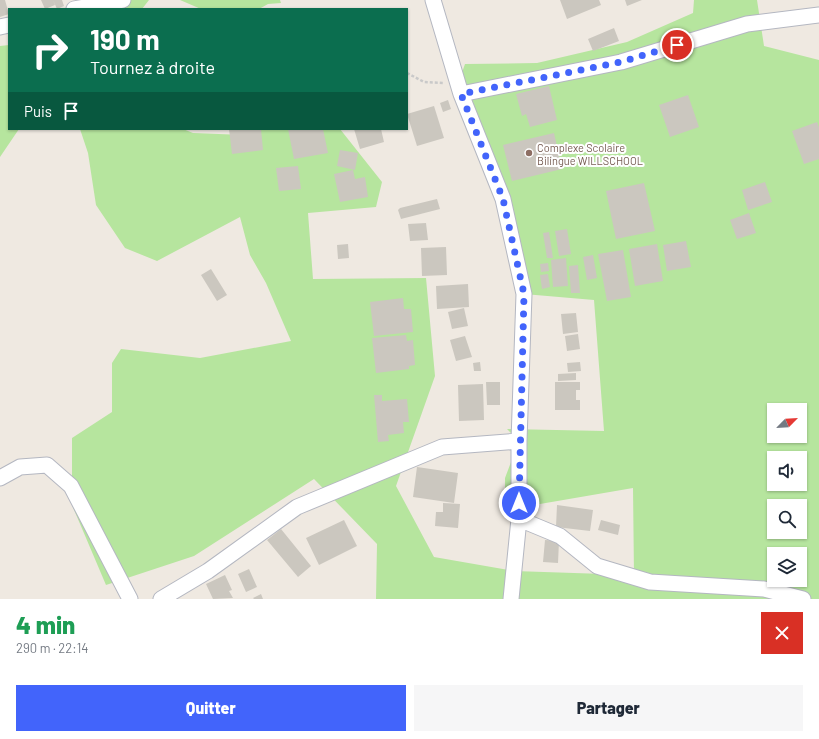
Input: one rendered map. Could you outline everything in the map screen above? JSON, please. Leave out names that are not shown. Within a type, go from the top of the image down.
[{"type":"street","points":[[79,8],[122,0]]},
{"type":"street","points":[[433,0],[460,89],[503,199],[524,294],[519,441],[519,519],[511,599]]},
{"type":"street","points":[[460,89],[621,62],[747,24],[819,15]]},
{"type":"street","points":[[161,599],[208,571],[297,507],[442,447],[519,441]]},
{"type":"street","points":[[0,478],[20,467],[47,465],[71,486],[130,599]]},
{"type":"street","points":[[519,519],[560,536],[597,566],[650,582],[764,589],[803,599]]},
{"type":"path","points":[[408,73],[424,82],[460,89]]},
{"type":"green space","points":[[99,0],[149,0],[143,8],[101,8]]},
{"type":"green space","points":[[180,0],[280,0],[281,3],[268,4],[261,8],[199,8]]},
{"type":"green space","points":[[694,0],[757,0],[764,46],[819,60],[819,599],[376,599],[377,544],[314,479],[194,556],[106,585],[72,505],[72,438],[112,412],[112,363],[121,349],[200,358],[291,341],[266,283],[250,255],[240,217],[157,261],[125,248],[96,205],[88,153],[80,130],[186,130],[193,133],[244,135],[253,130],[341,130],[382,182],[376,207],[308,213],[313,279],[426,278],[435,376],[396,486],[434,557],[514,571],[634,575],[633,488],[505,510],[505,478],[519,441],[507,429],[604,431],[594,300],[524,294],[503,199],[458,84],[465,64],[537,63],[627,42],[693,13]]},
{"type":"green space","points":[[8,45],[8,130],[18,130],[0,157],[0,46]]},
{"type":"building","points":[[0,0],[5,0],[8,14],[0,17]]},
{"type":"building","points":[[41,0],[53,0],[55,5],[45,8]]},
{"type":"building","points":[[53,0],[62,0],[64,6],[57,8]]},
{"type":"building","points":[[560,0],[599,0],[601,5],[567,19]]},
{"type":"building","points":[[625,0],[642,0],[627,6]]},
{"type":"building","points":[[614,28],[619,41],[593,51],[588,39]]},
{"type":"building","points":[[549,86],[557,120],[530,127],[526,114],[522,116],[516,94]]},
{"type":"building","points":[[688,95],[699,127],[670,137],[659,105]]},
{"type":"building","points":[[448,100],[451,109],[443,112],[440,103]]},
{"type":"building","points":[[434,106],[444,138],[417,146],[408,114]]},
{"type":"building","points":[[817,122],[819,127],[819,159],[804,164],[792,131]]},
{"type":"building","points":[[229,130],[261,130],[263,150],[232,154]]},
{"type":"building","points":[[288,130],[323,130],[328,153],[294,159]]},
{"type":"building","points":[[354,130],[381,130],[384,142],[360,149]]},
{"type":"building","points":[[554,133],[562,169],[512,181],[503,145]]},
{"type":"building","points":[[340,150],[358,153],[355,170],[337,166]]},
{"type":"building","points":[[298,166],[301,189],[279,191],[276,168]]},
{"type":"building","points":[[353,170],[355,179],[365,177],[368,197],[340,202],[334,174]]},
{"type":"building","points":[[765,182],[772,202],[748,210],[742,190]]},
{"type":"building","points":[[644,183],[655,231],[616,239],[606,191]]},
{"type":"building","points":[[437,199],[440,209],[401,219],[398,210],[400,208]]},
{"type":"building","points":[[749,213],[756,233],[737,239],[730,220]]},
{"type":"building","points":[[426,223],[428,240],[410,241],[408,224]]},
{"type":"building","points":[[567,229],[571,254],[559,256],[555,231]]},
{"type":"building","points":[[549,232],[553,258],[547,258],[543,233]]},
{"type":"building","points":[[686,241],[691,267],[667,271],[663,245]]},
{"type":"building","points":[[348,244],[349,258],[338,259],[337,245]]},
{"type":"building","points":[[657,244],[663,281],[635,286],[629,249]]},
{"type":"building","points":[[446,247],[447,275],[422,276],[421,248]]},
{"type":"building","points":[[623,250],[631,297],[607,301],[598,254]]},
{"type":"building","points":[[593,255],[597,278],[587,280],[583,257]]},
{"type":"building","points":[[566,258],[568,286],[553,287],[551,260]]},
{"type":"building","points":[[548,263],[549,271],[541,272],[540,264]]},
{"type":"building","points":[[578,265],[580,293],[571,293],[569,266]]},
{"type":"building","points":[[211,269],[227,295],[217,301],[201,275]]},
{"type":"building","points":[[548,274],[550,287],[542,289],[540,275]]},
{"type":"building","points":[[468,284],[469,307],[437,309],[436,286]]},
{"type":"building","points":[[403,298],[404,309],[411,309],[413,332],[374,336],[370,302]]},
{"type":"building","points":[[464,308],[468,326],[452,329],[448,312]]},
{"type":"building","points":[[576,313],[578,332],[563,334],[561,314]]},
{"type":"building","points":[[578,334],[580,349],[567,351],[565,336]]},
{"type":"building","points":[[406,335],[407,341],[413,340],[415,365],[409,366],[409,369],[376,373],[372,338]]},
{"type":"building","points":[[465,336],[472,357],[456,361],[450,340]]},
{"type":"building","points":[[480,362],[481,371],[474,371],[473,363]]},
{"type":"building","points":[[580,362],[581,371],[568,372],[567,363]]},
{"type":"building","points":[[576,373],[576,380],[558,381],[558,374]]},
{"type":"building","points":[[486,382],[500,382],[500,405],[487,405]]},
{"type":"building","points":[[555,382],[580,382],[580,390],[576,390],[576,400],[580,400],[580,410],[555,410]]},
{"type":"building","points":[[483,384],[484,420],[459,421],[458,385]]},
{"type":"building","points":[[374,395],[382,395],[382,401],[407,399],[409,422],[403,422],[404,433],[388,435],[389,441],[378,442]]},
{"type":"building","points":[[417,467],[458,473],[454,503],[413,497]]},
{"type":"building","points":[[443,503],[460,504],[458,528],[435,526],[436,512],[443,512]]},
{"type":"building","points":[[557,505],[593,510],[590,531],[556,527]]},
{"type":"building","points":[[344,520],[357,546],[319,565],[306,538]]},
{"type":"building","points":[[601,520],[620,525],[618,535],[598,530]]},
{"type":"building","points":[[281,529],[311,566],[298,577],[267,540]]},
{"type":"building","points":[[545,540],[559,541],[558,563],[543,562]]},
{"type":"building","points":[[249,569],[257,587],[246,592],[238,574]]},
{"type":"building","points":[[225,575],[232,590],[229,591],[233,598],[213,599],[206,584]]},
{"type":"building","points":[[261,594],[263,599],[253,598]]},
{"type":"place","name":"Complexe Scolaire Bilingue WILLSCHOOL","points":[[529,153]]},
{"type":"route","points":[[519,503],[519,441],[524,294],[503,199],[461,94],[621,62],[677,45]]}]
